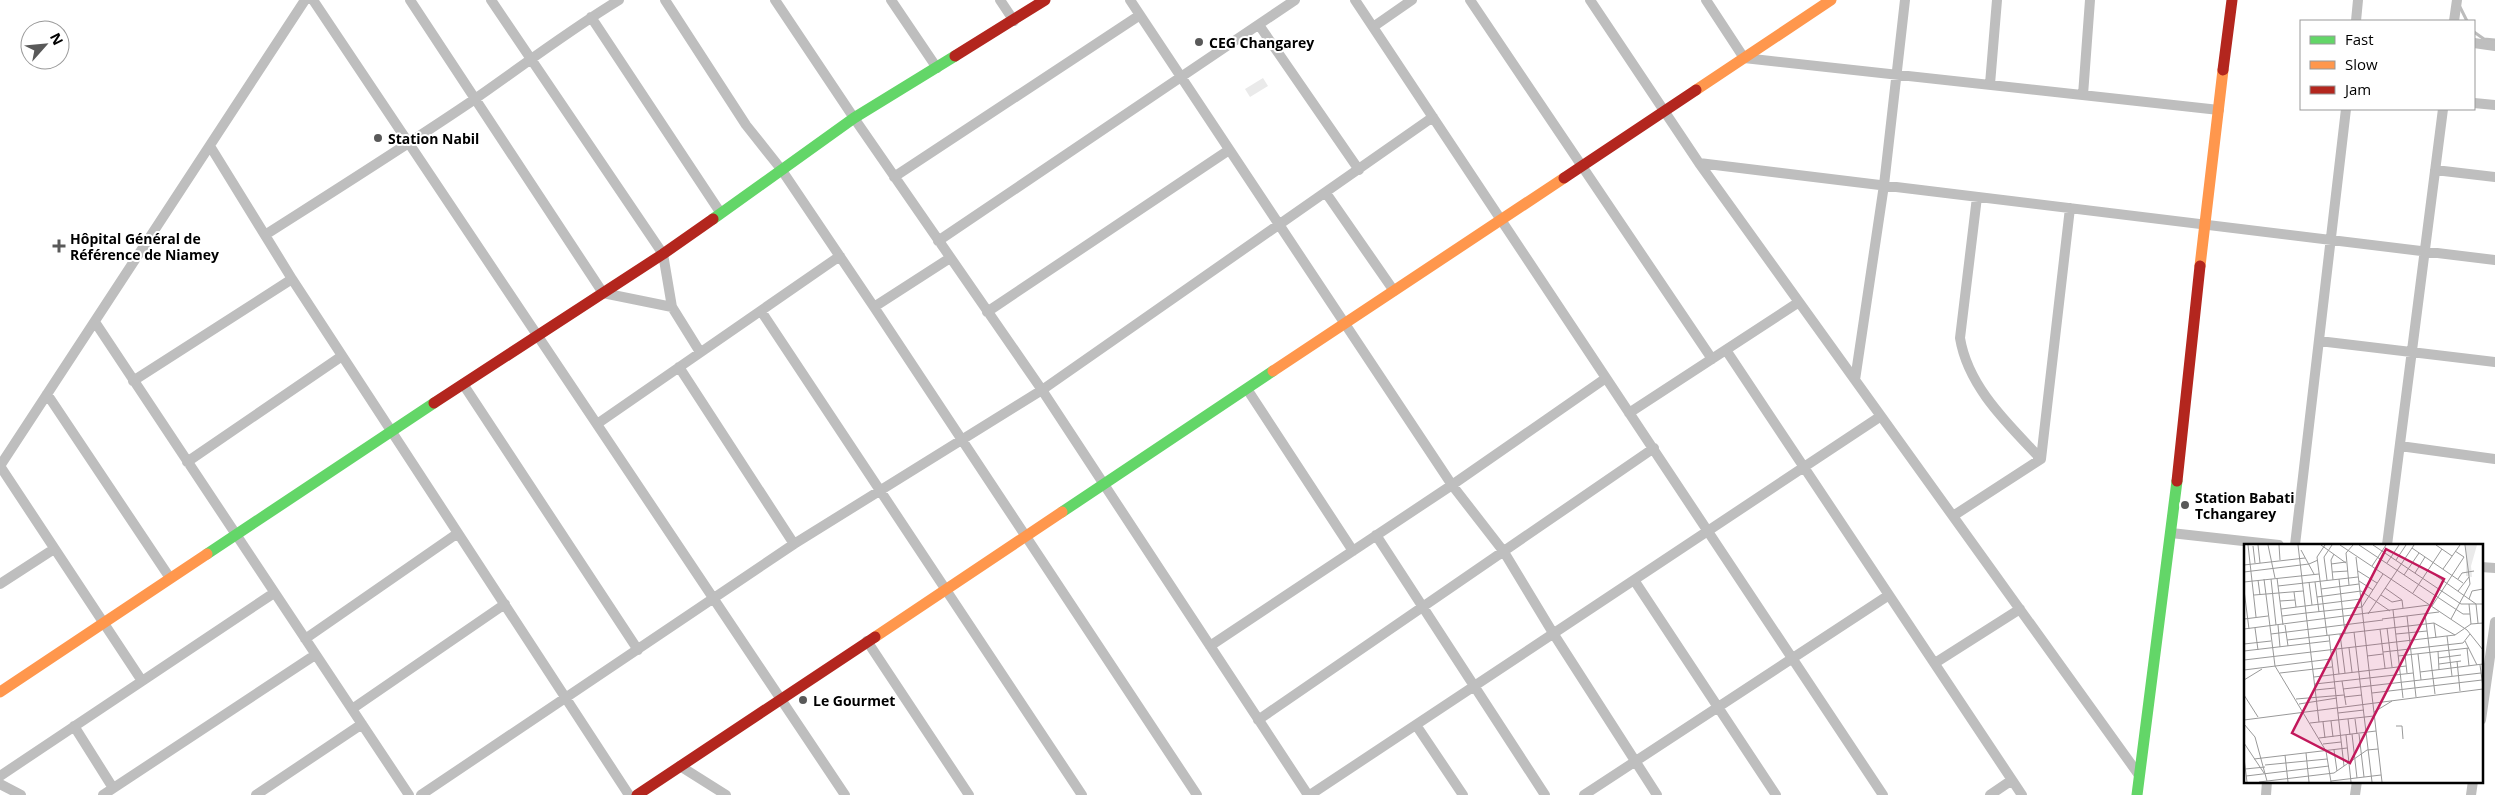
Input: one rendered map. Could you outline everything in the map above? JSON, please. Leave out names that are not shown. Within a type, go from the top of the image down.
[{"type":"street","points":[[142,681],[0,466],[305,0]]},
{"type":"street","points":[[313,0],[845,795]]},
{"type":"street","points":[[410,0],[603,293],[672,307]]},
{"type":"street","points":[[491,0],[663,254],[672,307],[700,352]]},
{"type":"street","points":[[265,235],[409,143],[532,60],[591,17],[619,0]]},
{"type":"street","points":[[665,0],[746,125],[781,169],[840,256],[1198,795]]},
{"type":"street","points":[[775,0],[894,177],[1042,390],[1309,795],[1881,416]]},
{"type":"street","points":[[891,0],[937,68]]},
{"type":"street","points":[[1000,0],[1014,20]]},
{"type":"street","points":[[0,692],[463,384],[663,254],[854,118],[1045,0]]},
{"type":"street","points":[[1130,0],[1452,485],[1504,552],[1553,633],[1657,795]]},
{"type":"street","points":[[938,241],[1295,0]]},
{"type":"street","points":[[1355,0],[1654,448],[1882,795]]},
{"type":"street","points":[[1372,26],[1412,0]]},
{"type":"street","points":[[1470,0],[1712,359]]},
{"type":"street","points":[[1590,0],[1699,163],[2140,775]]},
{"type":"street","points":[[1706,0],[1744,58]]},
{"type":"street","points":[[637,795],[1744,58],[1817,4],[1831,0]]},
{"type":"street","points":[[1855,380],[1884,185],[1906,0]]},
{"type":"street","points":[[1990,84],[1997,0]]},
{"type":"street","points":[[2083,95],[2090,0]]},
{"type":"street","points":[[2137,795],[2171,533],[2204,225],[2232,0]]},
{"type":"street","points":[[2356,20],[2358,0]]},
{"type":"street","points":[[2454,20],[2457,0]]},
{"type":"street","points":[[894,177],[1140,15]]},
{"type":"street","points":[[591,17],[720,212]]},
{"type":"street","points":[[1259,25],[1359,170]]},
{"type":"street","points":[[2475,43],[2495,46]]},
{"type":"street","points":[[1744,58],[2219,110]]},
{"type":"street","points":[[2475,103],[2495,105]]},
{"type":"street","points":[[2295,544],[2346,110]]},
{"type":"street","points":[[2387,544],[2443,110]]},
{"type":"street","points":[[421,795],[794,544],[880,488],[1042,390],[1433,117]]},
{"type":"street","points":[[210,146],[292,279],[629,795]]},
{"type":"street","points":[[987,312],[1229,150]]},
{"type":"street","points":[[1699,163],[2495,260]]},
{"type":"street","points":[[2435,170],[2495,177]]},
{"type":"street","points":[[1326,193],[1394,291]]},
{"type":"street","points":[[1977,197],[1960,338],[1963,355],[1993,406],[2041,459]]},
{"type":"street","points":[[2041,459],[2070,208]]},
{"type":"street","points":[[597,424],[840,256]]},
{"type":"street","points":[[874,307],[950,258]]},
{"type":"street","points":[[133,381],[292,279]]},
{"type":"street","points":[[1629,413],[1799,302]]},
{"type":"street","points":[[760,311],[880,488],[945,590],[1082,795]]},
{"type":"street","points":[[95,322],[409,795]]},
{"type":"street","points":[[2319,341],[2495,362]]},
{"type":"street","points":[[1726,350],[2022,795]]},
{"type":"street","points":[[187,462],[342,356]]},
{"type":"street","points":[[679,367],[794,544]]},
{"type":"street","points":[[1210,646],[1452,485],[1606,378]]},
{"type":"street","points":[[463,384],[638,650]]},
{"type":"street","points":[[1247,389],[1353,551]]},
{"type":"street","points":[[47,394],[170,578]]},
{"type":"street","points":[[2400,446],[2495,458]]},
{"type":"street","points":[[1258,720],[1654,448]]},
{"type":"street","points":[[1953,516],[2041,459]]},
{"type":"street","points":[[305,638],[458,533]]},
{"type":"street","points":[[2171,533],[2270,544]]},
{"type":"street","points":[[1376,535],[1545,795]]},
{"type":"street","points":[[0,584],[54,549]]},
{"type":"street","points":[[2482,567],[2495,568]]},
{"type":"street","points":[[1634,580],[1776,795]]},
{"type":"street","points":[[0,776],[274,593]]},
{"type":"street","points":[[1584,795],[1717,706],[1890,595]]},
{"type":"street","points":[[352,709],[505,604]]},
{"type":"street","points":[[1935,663],[2020,609]]},
{"type":"street","points":[[2482,713],[2495,622]]},
{"type":"street","points":[[867,641],[969,795]]},
{"type":"street","points":[[103,795],[315,654]]},
{"type":"street","points":[[256,795],[362,724]]},
{"type":"street","points":[[1416,725],[1459,794]]},
{"type":"street","points":[[74,726],[113,788]]},
{"type":"street","points":[[680,766],[726,795]]},
{"type":"street","points":[[1990,795],[2012,780]]},
{"type":"street","points":[[2266,795],[2267,782]]},
{"type":"street","points":[[2355,795],[2357,782]]},
{"type":"street","points":[[2471,795],[2473,782]]},
{"type":"street","points":[[0,784],[21,795]]},
{"type":"shaded area","points":[[1263,78],[1268,86],[1250,97],[1245,89]]},
{"type":"waterway","points":[[2460,7],[2466,20]]},
{"type":"waterway","points":[[2475,33],[2484,39],[2495,40]]},
{"type":"traffic: fast","points":[[713,219],[854,118],[955,56]]},
{"type":"traffic: fast","points":[[1062,512],[1273,371]]},
{"type":"traffic: fast","points":[[207,554],[434,403]]},
{"type":"traffic: fast","points":[[2137,795],[2177,481]]},
{"type":"traffic: slow","points":[[1696,90],[1831,0]]},
{"type":"traffic: slow","points":[[2200,266],[2223,70]]},
{"type":"traffic: slow","points":[[1273,371],[1564,178]]},
{"type":"traffic: slow","points":[[875,637],[1062,512]]},
{"type":"traffic: slow","points":[[0,692],[207,554]]},
{"type":"traffic: jam","points":[[955,56],[1045,0]]},
{"type":"traffic: jam","points":[[2223,70],[2232,0]]},
{"type":"traffic: jam","points":[[1564,178],[1696,90]]},
{"type":"traffic: jam","points":[[434,403],[663,254],[713,219]]},
{"type":"traffic: jam","points":[[2177,481],[2200,266]]},
{"type":"traffic: jam","points":[[637,795],[875,637]]},
{"type":"place","name":"CEG Changarey","points":[[1199,42]]},
{"type":"place","name":"Station Nabil","points":[[378,138]]},
{"type":"place","name":"Hôpital Général de Référence de Niamey","points":[[59,246]]},
{"type":"place","name":"Station Babati Tchangarey","points":[[2185,505]]},
{"type":"place","name":"Le Gourmet","points":[[803,700]]}]
